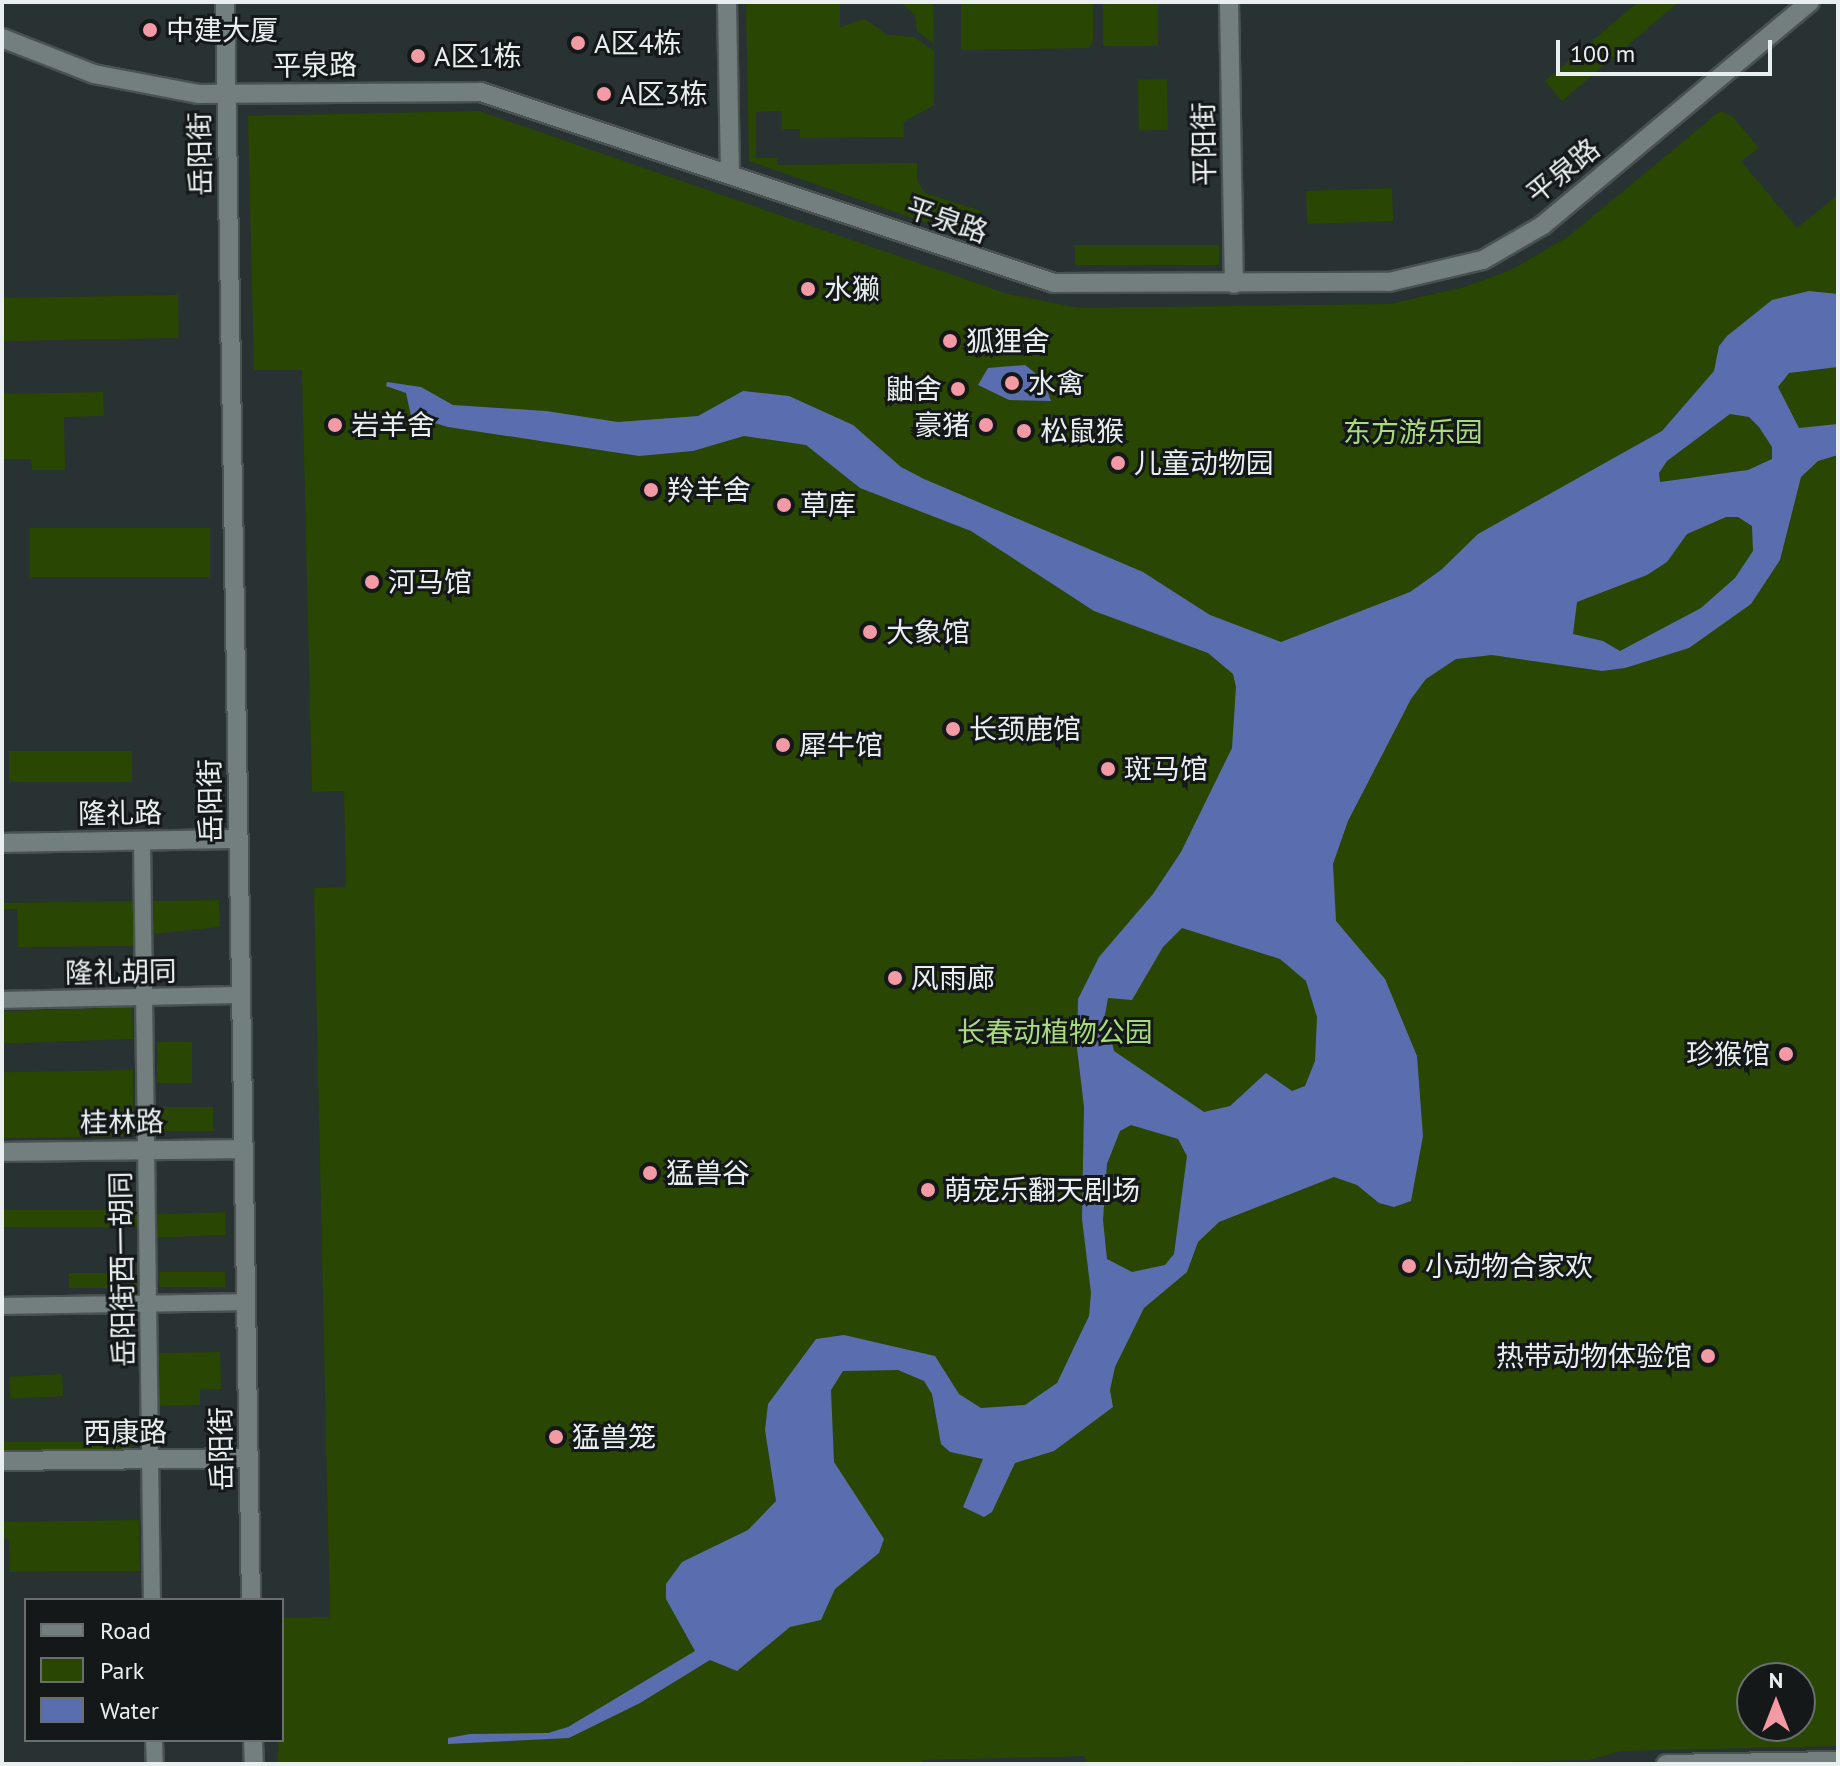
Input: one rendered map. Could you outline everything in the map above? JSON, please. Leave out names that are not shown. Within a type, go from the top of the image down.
[{"type":"street","name":"岳阳街","points":[[225,2],[251,1598]]},
{"type":"street","points":[[727,2],[730,175]]},
{"type":"street","name":"平阳街","points":[[1229,2],[1234,284]]},
{"type":"street","name":"平泉路","points":[[2,38],[94,74],[169,90],[227,95],[481,92],[1054,283],[1389,282],[1483,260],[1543,225],[1810,2]]},
{"type":"street","name":"隆礼路","points":[[2,843],[239,839]]},
{"type":"street","name":"岳阳街西一胡同","points":[[142,841],[152,1598]]},
{"type":"street","name":"隆礼胡同","points":[[2,1000],[241,995]]},
{"type":"street","name":"桂林路","points":[[2,1152],[244,1149]]},
{"type":"street","points":[[2,1306],[246,1302]]},
{"type":"street","name":"西康路","points":[[2,1461],[249,1458]]},
{"type":"street","points":[[154,1742],[155,1764]]},
{"type":"street","points":[[253,1742],[254,1764]]},
{"type":"street","points":[[1666,1764],[1838,1761]]},
{"type":"green space","points":[[746,2],[840,2],[840,27],[865,19],[887,35],[914,37],[934,51],[934,105],[904,122],[903,137],[800,138],[800,129],[782,129],[782,111],[756,112],[756,158],[777,158],[778,165],[917,163],[917,181],[925,193],[981,211],[981,242],[749,161]]},
{"type":"green space","points":[[900,2],[933,2],[934,44],[917,31],[915,15]]},
{"type":"green space","points":[[961,2],[1093,2],[1093,42],[1089,48],[961,50]]},
{"type":"green space","points":[[1103,2],[1158,2],[1158,46],[1103,46]]},
{"type":"green space","points":[[1638,2],[1679,2],[1562,101],[1545,81]]},
{"type":"green space","points":[[1167,79],[1168,130],[1139,130],[1138,80]]},
{"type":"green space","name":"长春动植物公园","points":[[479,111],[1005,293],[1079,308],[1389,304],[1465,287],[1511,270],[1569,236],[1720,111],[1732,116],[1759,148],[1741,161],[1797,228],[1838,195],[1838,1746],[1621,1751],[1589,1760],[1299,1764],[1086,1764],[1085,1756],[923,1760],[923,1764],[278,1764],[279,1742],[284,1742],[284,1618],[330,1617],[314,888],[346,887],[344,791],[312,792],[302,370],[254,370],[248,116]]},
{"type":"green space","points":[[1392,188],[1393,221],[1307,224],[1306,191]]},
{"type":"green space","points":[[1075,245],[1219,245],[1219,265],[1075,265]]},
{"type":"green space","points":[[178,295],[179,338],[3,341],[2,298]]},
{"type":"green space","points":[[103,392],[104,416],[64,417],[65,470],[32,470],[31,459],[2,459],[2,394]]},
{"type":"green space","points":[[30,528],[210,528],[210,577],[30,577]]},
{"type":"green space","points":[[9,751],[132,751],[132,782],[9,782]]},
{"type":"green space","points":[[219,900],[220,927],[152,934],[152,901]]},
{"type":"green space","points":[[133,901],[134,946],[18,947],[17,909],[2,909],[2,903]]},
{"type":"green space","points":[[132,1007],[133,1039],[3,1044],[2,1012]]},
{"type":"green space","points":[[157,1042],[192,1042],[192,1083],[157,1083]]},
{"type":"green space","points":[[133,1070],[134,1136],[3,1138],[2,1072]]},
{"type":"green space","points":[[156,1107],[213,1107],[213,1131],[156,1131]]},
{"type":"green space","points":[[2,1210],[141,1210],[141,1227],[2,1227]]},
{"type":"green space","points":[[225,1212],[226,1235],[153,1238],[152,1215]]},
{"type":"green space","points":[[159,1272],[225,1272],[225,1287],[159,1287]]},
{"type":"green space","points":[[69,1273],[140,1273],[140,1288],[69,1288]]},
{"type":"green space","points":[[220,1352],[221,1389],[200,1390],[200,1405],[158,1406],[157,1353]]},
{"type":"green space","points":[[62,1374],[63,1396],[10,1399],[9,1377]]},
{"type":"green space","points":[[2,1442],[131,1442],[131,1453],[2,1453]]},
{"type":"green space","points":[[139,1520],[140,1571],[10,1572],[9,1539],[2,1538],[2,1522]]},
{"type":"water","points":[[1809,291],[1838,294],[1838,367],[1789,373],[1778,387],[1799,428],[1838,424],[1838,455],[1818,461],[1801,477],[1780,560],[1751,604],[1689,648],[1625,668],[1602,671],[1492,655],[1456,659],[1426,679],[1411,699],[1348,821],[1333,864],[1336,921],[1385,979],[1417,1056],[1423,1136],[1411,1201],[1394,1207],[1379,1203],[1357,1185],[1334,1177],[1219,1222],[1198,1242],[1187,1272],[1144,1308],[1115,1367],[1110,1390],[1113,1407],[1054,1451],[1015,1463],[992,1512],[984,1517],[963,1507],[983,1459],[950,1452],[941,1444],[932,1394],[924,1381],[898,1370],[843,1371],[831,1390],[834,1462],[884,1539],[879,1553],[835,1589],[821,1620],[790,1627],[737,1671],[710,1660],[640,1703],[569,1738],[448,1744],[448,1738],[470,1734],[548,1733],[568,1727],[695,1651],[666,1599],[666,1584],[682,1562],[748,1530],[776,1501],[765,1430],[768,1404],[816,1339],[844,1335],[935,1356],[959,1394],[981,1408],[1025,1405],[1057,1383],[1089,1316],[1091,1293],[1082,1219],[1084,1107],[1077,1048],[1078,999],[1099,957],[1153,894],[1181,852],[1232,748],[1236,687],[1233,674],[1208,653],[1094,611],[971,531],[860,488],[806,445],[744,436],[693,451],[639,456],[448,427],[411,416],[406,393],[386,386],[387,382],[421,387],[453,405],[546,411],[618,422],[698,416],[743,391],[789,396],[853,425],[901,467],[924,479],[1143,572],[1210,615],[1281,642],[1410,592],[1441,570],[1478,534],[1662,431],[1714,371],[1719,346],[1727,336],[1772,300]],"holes":[[[1730,414],[1749,417],[1772,447],[1772,459],[1748,470],[1660,482],[1659,473],[1667,461]],[[1726,517],[1738,517],[1752,526],[1753,551],[1735,578],[1701,608],[1620,651],[1603,641],[1573,634],[1577,602],[1647,575],[1667,562],[1687,534]],[[1182,928],[1280,959],[1306,981],[1317,1017],[1315,1061],[1305,1086],[1292,1091],[1266,1073],[1230,1106],[1204,1112],[1114,1051],[1105,1015],[1108,998],[1132,1000],[1163,947]],[[1131,1125],[1178,1139],[1187,1156],[1174,1254],[1165,1265],[1132,1272],[1107,1259],[1103,1220],[1107,1164],[1120,1131]]]},
{"type":"water","name":"水禽","points":[[1025,365],[1043,379],[1051,401],[1009,400],[978,385],[988,368]]},
{"type":"place","name":"中建大厦","points":[[150,30]]},
{"type":"place","name":"A区4栋","points":[[578,43]]},
{"type":"place","name":"A区1栋","points":[[418,56]]},
{"type":"place","name":"A区3栋","points":[[604,94]]},
{"type":"place","name":"水獭","points":[[808,289]]},
{"type":"place","name":"狐狸舍","points":[[950,341]]},
{"type":"place","name":"水禽","points":[[1012,383]]},
{"type":"place","name":"鼬舍","points":[[958,389]]},
{"type":"place","name":"岩羊舍","points":[[335,425]]},
{"type":"place","name":"豪猪","points":[[986,425]]},
{"type":"place","name":"松鼠猴","points":[[1024,431]]},
{"type":"place","name":"儿童动物园","points":[[1118,463]]},
{"type":"place","name":"羚羊舍","points":[[651,490]]},
{"type":"place","name":"草库","points":[[784,505]]},
{"type":"place","name":"河马馆","points":[[372,582]]},
{"type":"place","name":"大象馆","points":[[870,632]]},
{"type":"place","name":"长颈鹿馆","points":[[953,729]]},
{"type":"place","name":"犀牛馆","points":[[783,745]]},
{"type":"place","name":"斑马馆","points":[[1108,769]]},
{"type":"place","name":"风雨廊","points":[[895,978]]},
{"type":"place","name":"珍猴馆","points":[[1786,1054]]},
{"type":"place","name":"猛兽谷","points":[[650,1173]]},
{"type":"place","name":"萌宠乐翻天剧场","points":[[928,1190]]},
{"type":"place","name":"小动物合家欢","points":[[1409,1266]]},
{"type":"place","name":"热带动物体验馆","points":[[1708,1356]]},
{"type":"place","name":"猛兽笼","points":[[556,1437]]},
{"type":"park label","name":"东方游乐园","points":[[1413,432]]}]
